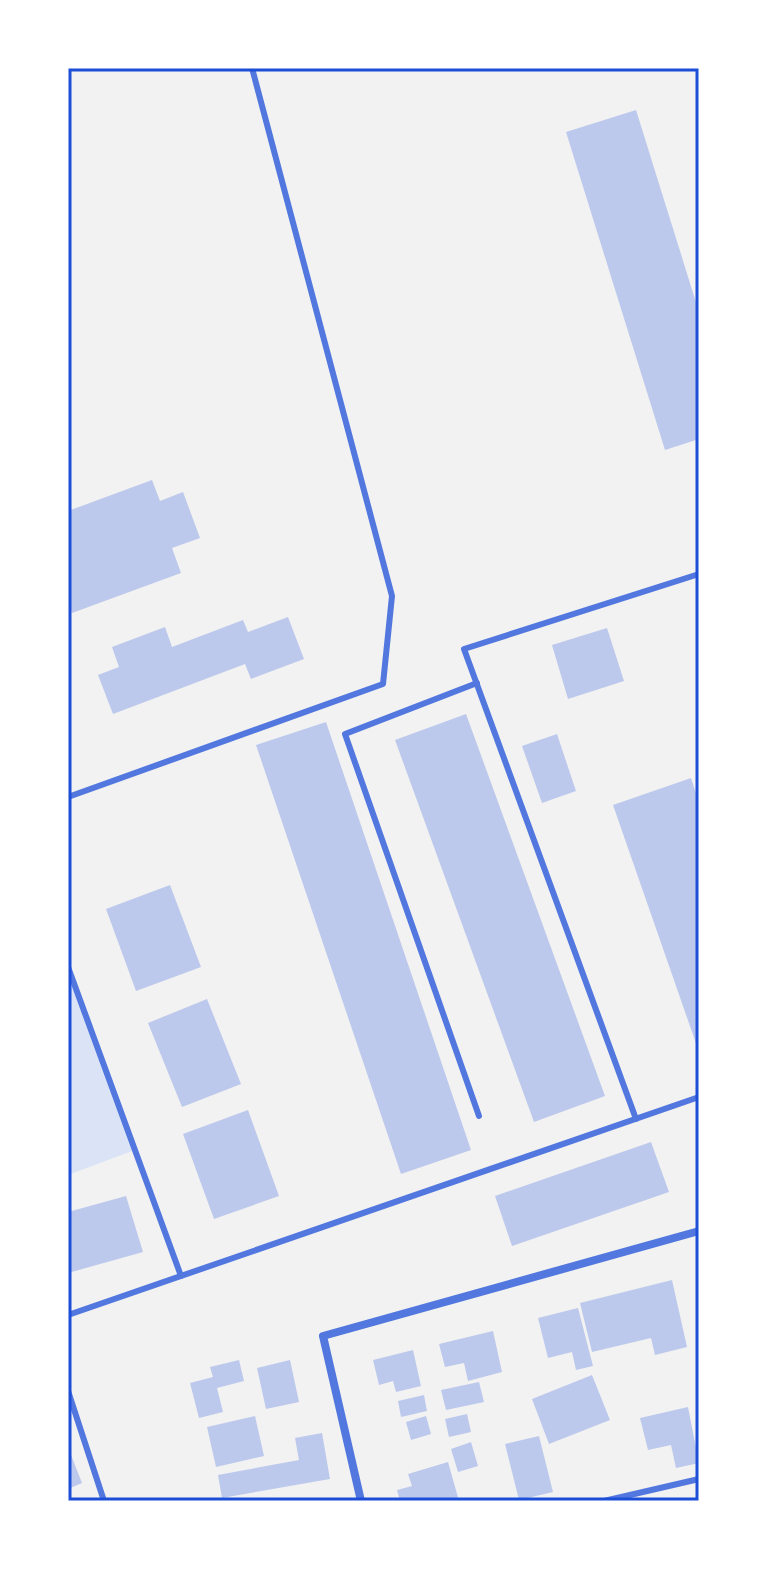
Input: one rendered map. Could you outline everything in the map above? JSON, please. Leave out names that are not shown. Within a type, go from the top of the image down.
[{"type":"street","points":[[361,1501],[323,1336],[699,1231]]},
{"type":"lane","points":[[68,797],[383,684],[392,596],[252,68]]},
{"type":"lane","points":[[636,1119],[464,649],[699,574]]},
{"type":"lane","points":[[477,683],[345,734],[479,1116]]},
{"type":"lane","points":[[68,967],[181,1276]]},
{"type":"lane","points":[[68,1315],[699,1097]]},
{"type":"lane","points":[[68,1391],[104,1501]]},
{"type":"lane","points":[[604,1501],[699,1479]]},
{"type":"shaded area","points":[[68,967],[135,1150],[68,1175]]},
{"type":"building","points":[[636,110],[699,312],[699,439],[665,450],[566,132]]},
{"type":"building","points":[[152,480],[160,501],[183,492],[200,538],[172,548],[181,573],[72,613],[68,601],[68,511]]},
{"type":"building","points":[[288,617],[304,659],[251,679],[245,664],[113,714],[98,675],[119,667],[112,647],[165,627],[172,647],[243,620],[248,632]]},
{"type":"building","points":[[607,628],[624,681],[568,699],[552,645]]},
{"type":"building","points":[[466,714],[605,1096],[534,1122],[395,740]]},
{"type":"building","points":[[326,722],[471,1150],[401,1174],[256,745]]},
{"type":"building","points":[[557,734],[576,791],[542,803],[522,746]]},
{"type":"building","points":[[691,778],[699,802],[699,1052],[613,805]]},
{"type":"building","points":[[170,885],[201,967],[136,991],[106,909]]},
{"type":"building","points":[[207,999],[241,1084],[182,1107],[148,1023]]},
{"type":"building","points":[[248,1110],[279,1196],[214,1219],[183,1134]]},
{"type":"building","points":[[651,1142],[669,1192],[512,1246],[495,1196]]},
{"type":"building","points":[[126,1196],[143,1252],[68,1273],[68,1212]]},
{"type":"building","points":[[672,1280],[687,1347],[655,1355],[651,1338],[592,1352],[580,1303]]},
{"type":"building","points":[[578,1308],[593,1366],[576,1370],[572,1352],[548,1358],[538,1318]]},
{"type":"building","points":[[493,1331],[502,1372],[468,1381],[464,1363],[445,1367],[439,1344]]},
{"type":"building","points":[[413,1350],[421,1386],[396,1392],[393,1381],[379,1385],[373,1360]]},
{"type":"building","points":[[239,1360],[244,1381],[217,1388],[223,1412],[199,1418],[190,1383],[213,1377],[210,1367]]},
{"type":"building","points":[[290,1360],[299,1402],[266,1409],[257,1368]]},
{"type":"building","points":[[592,1375],[610,1420],[549,1444],[532,1399]]},
{"type":"building","points":[[479,1382],[484,1402],[446,1410],[441,1390]]},
{"type":"building","points":[[424,1395],[427,1411],[401,1417],[398,1401]]},
{"type":"building","points":[[688,1407],[699,1463],[676,1468],[671,1445],[648,1450],[640,1418]]},
{"type":"building","points":[[467,1414],[471,1432],[449,1437],[445,1419]]},
{"type":"building","points":[[255,1416],[264,1456],[216,1467],[207,1427]]},
{"type":"building","points":[[426,1416],[431,1434],[411,1440],[406,1422]]},
{"type":"building","points":[[322,1433],[330,1479],[222,1498],[218,1475],[299,1460],[295,1438]]},
{"type":"building","points":[[539,1436],[553,1492],[519,1500],[505,1444]]},
{"type":"building","points":[[471,1442],[478,1466],[458,1472],[451,1449]]},
{"type":"building","points":[[68,1447],[82,1483],[68,1489]]},
{"type":"building","points":[[448,1462],[459,1501],[400,1501],[397,1490],[412,1486],[408,1474]]}]
